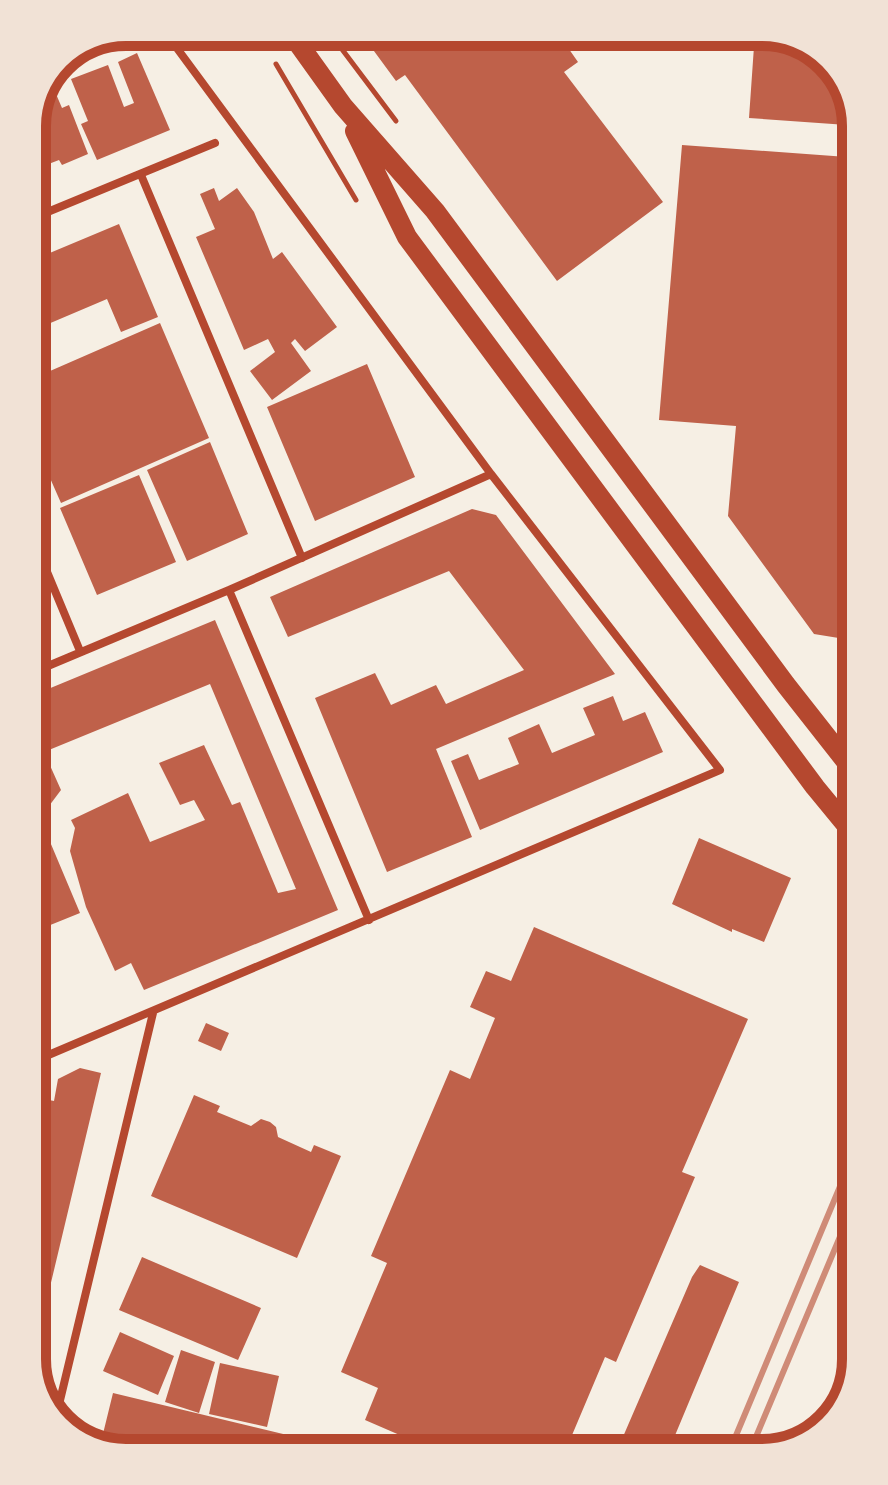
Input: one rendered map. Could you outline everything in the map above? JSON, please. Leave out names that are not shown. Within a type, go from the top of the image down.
[{"type":"main road","points":[[300,46],[343,106],[435,211],[842,756]]},
{"type":"main road","points":[[343,106],[407,237],[842,820]]},
{"type":"street","points":[[46,1056],[720,770],[491,474],[175,46]]},
{"type":"street","points":[[46,213],[215,143]]},
{"type":"street","points":[[141,175],[302,558]]},
{"type":"street","points":[[46,666],[229,590],[491,474]]},
{"type":"street","points":[[46,569],[80,651]]},
{"type":"street","points":[[229,590],[369,920]]},
{"type":"street","points":[[59,1404],[153,1013]]},
{"type":"path","points":[[340,46],[396,121]]},
{"type":"path","points":[[274,60],[359,205]]},
{"type":"building","points":[[370,46],[567,46],[578,62],[564,72],[663,202],[557,281],[405,75],[396,81]]},
{"type":"building","points":[[754,46],[768,46],[798,54],[822,73],[834,90],[842,125],[749,118]]},
{"type":"building","points":[[137,53],[170,130],[97,160],[81,124],[88,121],[71,79],[108,65],[124,107],[134,103],[118,62]]},
{"type":"building","points":[[54,90],[62,108],[69,105],[88,154],[62,165],[59,160],[46,165],[46,120]]},
{"type":"building","points":[[682,145],[842,157],[842,639],[814,634],[728,516],[736,426],[659,420]]},
{"type":"building","points":[[214,188],[219,201],[237,188],[254,212],[273,259],[282,252],[337,327],[305,351],[295,339],[291,343],[311,371],[272,400],[250,371],[275,352],[268,339],[244,350],[196,237],[215,229],[200,194]]},
{"type":"building","points":[[119,224],[158,317],[121,332],[107,299],[46,325],[46,255]]},
{"type":"building","points":[[160,323],[209,438],[61,503],[46,469],[46,373]]},
{"type":"building","points":[[367,364],[415,477],[315,521],[267,407]]},
{"type":"building","points":[[210,442],[248,534],[187,561],[147,470]]},
{"type":"building","points":[[139,475],[176,562],[97,595],[60,508]]},
{"type":"building","points":[[472,509],[496,515],[615,674],[436,749],[472,837],[387,872],[315,698],[375,673],[391,705],[436,685],[446,704],[524,670],[449,571],[288,637],[270,597]]},
{"type":"building","points":[[215,620],[338,910],[144,990],[131,963],[115,971],[86,907],[70,851],[75,828],[71,820],[128,793],[150,842],[205,820],[194,800],[180,805],[159,763],[204,745],[232,805],[240,802],[278,893],[296,889],[210,684],[46,751],[46,690]]},
{"type":"building","points":[[613,696],[623,721],[645,712],[663,752],[480,830],[451,761],[468,754],[479,780],[519,764],[508,738],[539,724],[552,753],[595,735],[583,708]]},
{"type":"building","points":[[46,756],[61,790],[46,810]]},
{"type":"building","points":[[46,832],[80,913],[46,927]]},
{"type":"building","points":[[699,838],[791,878],[764,942],[732,929],[732,932],[672,904]]},
{"type":"building","points":[[534,927],[748,1019],[682,1172],[695,1177],[616,1362],[605,1357],[570,1439],[409,1439],[365,1420],[378,1388],[341,1372],[387,1263],[371,1256],[450,1070],[470,1079],[495,1018],[470,1007],[486,971],[511,981]]},
{"type":"building","points":[[206,1023],[229,1033],[221,1051],[198,1041]]},
{"type":"building","points":[[80,1068],[101,1073],[49,1291],[46,1290],[46,1099],[54,1101],[58,1079]]},
{"type":"building","points":[[194,1095],[220,1106],[217,1112],[251,1126],[261,1119],[270,1122],[276,1127],[278,1137],[311,1152],[314,1145],[341,1156],[297,1258],[151,1196]]},
{"type":"building","points":[[142,1257],[261,1308],[238,1360],[119,1310]]},
{"type":"building","points":[[700,1265],[739,1282],[674,1439],[622,1439]]},
{"type":"building","points":[[120,1332],[174,1356],[158,1395],[103,1371]]},
{"type":"building","points":[[181,1350],[215,1362],[199,1413],[165,1402]]},
{"type":"building","points":[[220,1363],[279,1376],[267,1427],[209,1414]]},
{"type":"building","points":[[113,1393],[304,1439],[120,1439],[103,1436]]},
{"type":"railway","points":[[735,1439],[842,1182]]},
{"type":"railway","points":[[755,1439],[842,1232]]}]
